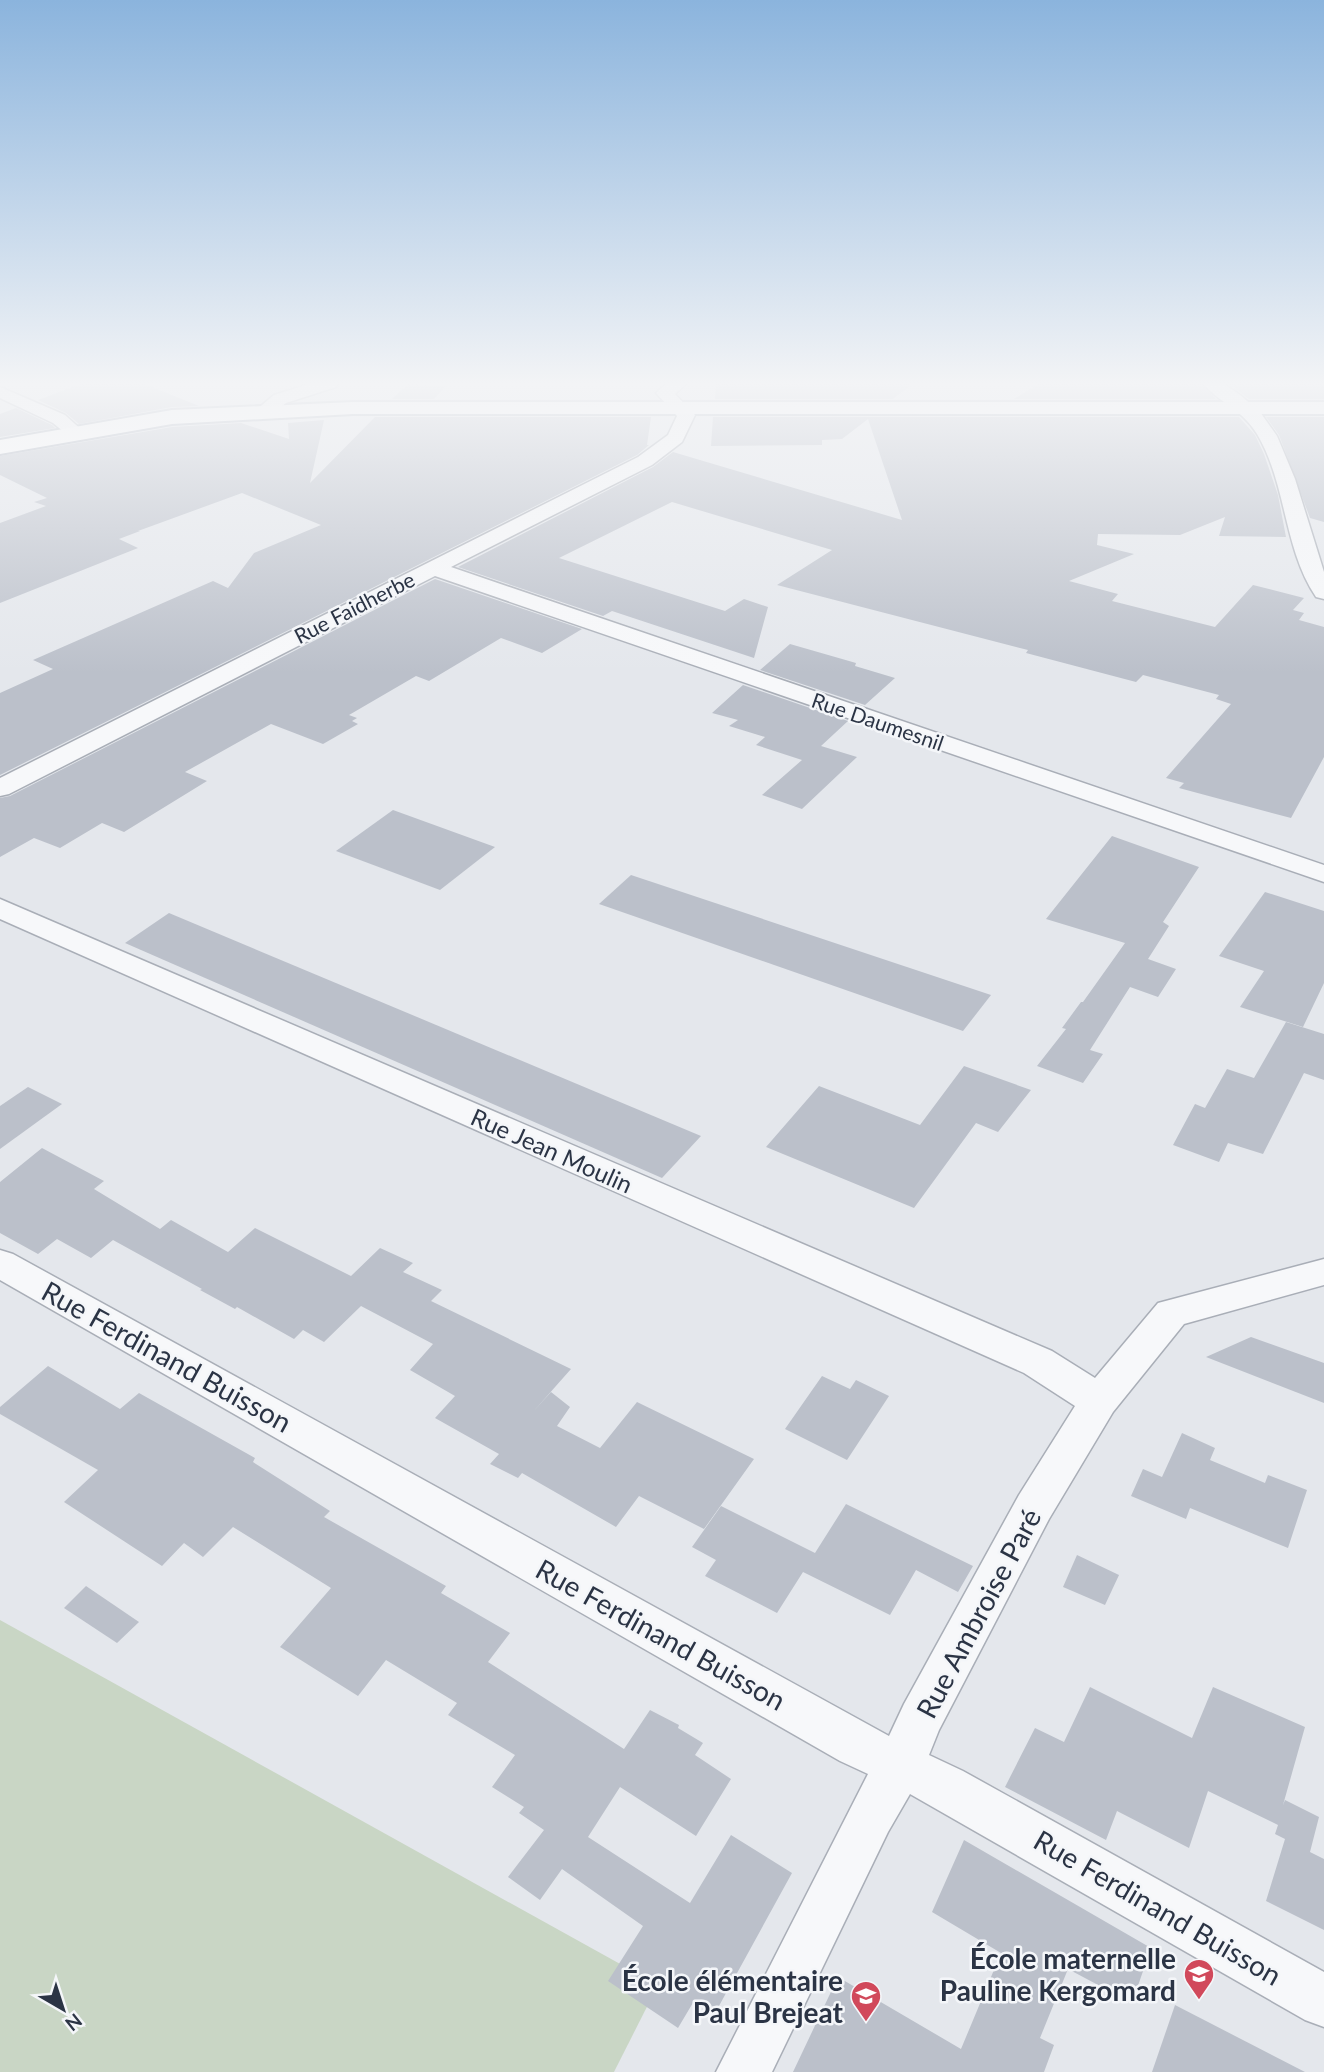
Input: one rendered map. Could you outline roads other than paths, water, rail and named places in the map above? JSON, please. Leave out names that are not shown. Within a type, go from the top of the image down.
[{"type":"street","name":"Rue Faidherbe","points":[[0,788],[608,480]]},
{"type":"street","points":[[1284,480],[1307,560],[1324,592]]},
{"type":"street","name":"Rue Daumesnil","points":[[432,568],[1324,874]]},
{"type":"street","name":"Rue Jean Moulin","points":[[0,908],[1038,1362],[1099,1401]]},
{"type":"street","name":"Rue Ferdinand Buisson","points":[[0,1263],[858,1745],[946,1787],[1324,2001]]},
{"type":"street","name":"Rue Ambroise Paré","points":[[743,2072],[871,1815],[901,1766],[920,1720],[1034,1507],[1099,1401],[1171,1313],[1324,1272]]},
{"type":"place","name":"École maternelle Pauline Kergomard","points":[[1199,2001]]},
{"type":"place","name":"École élémentaire Paul Brejeat","points":[[866,2023]]}]
